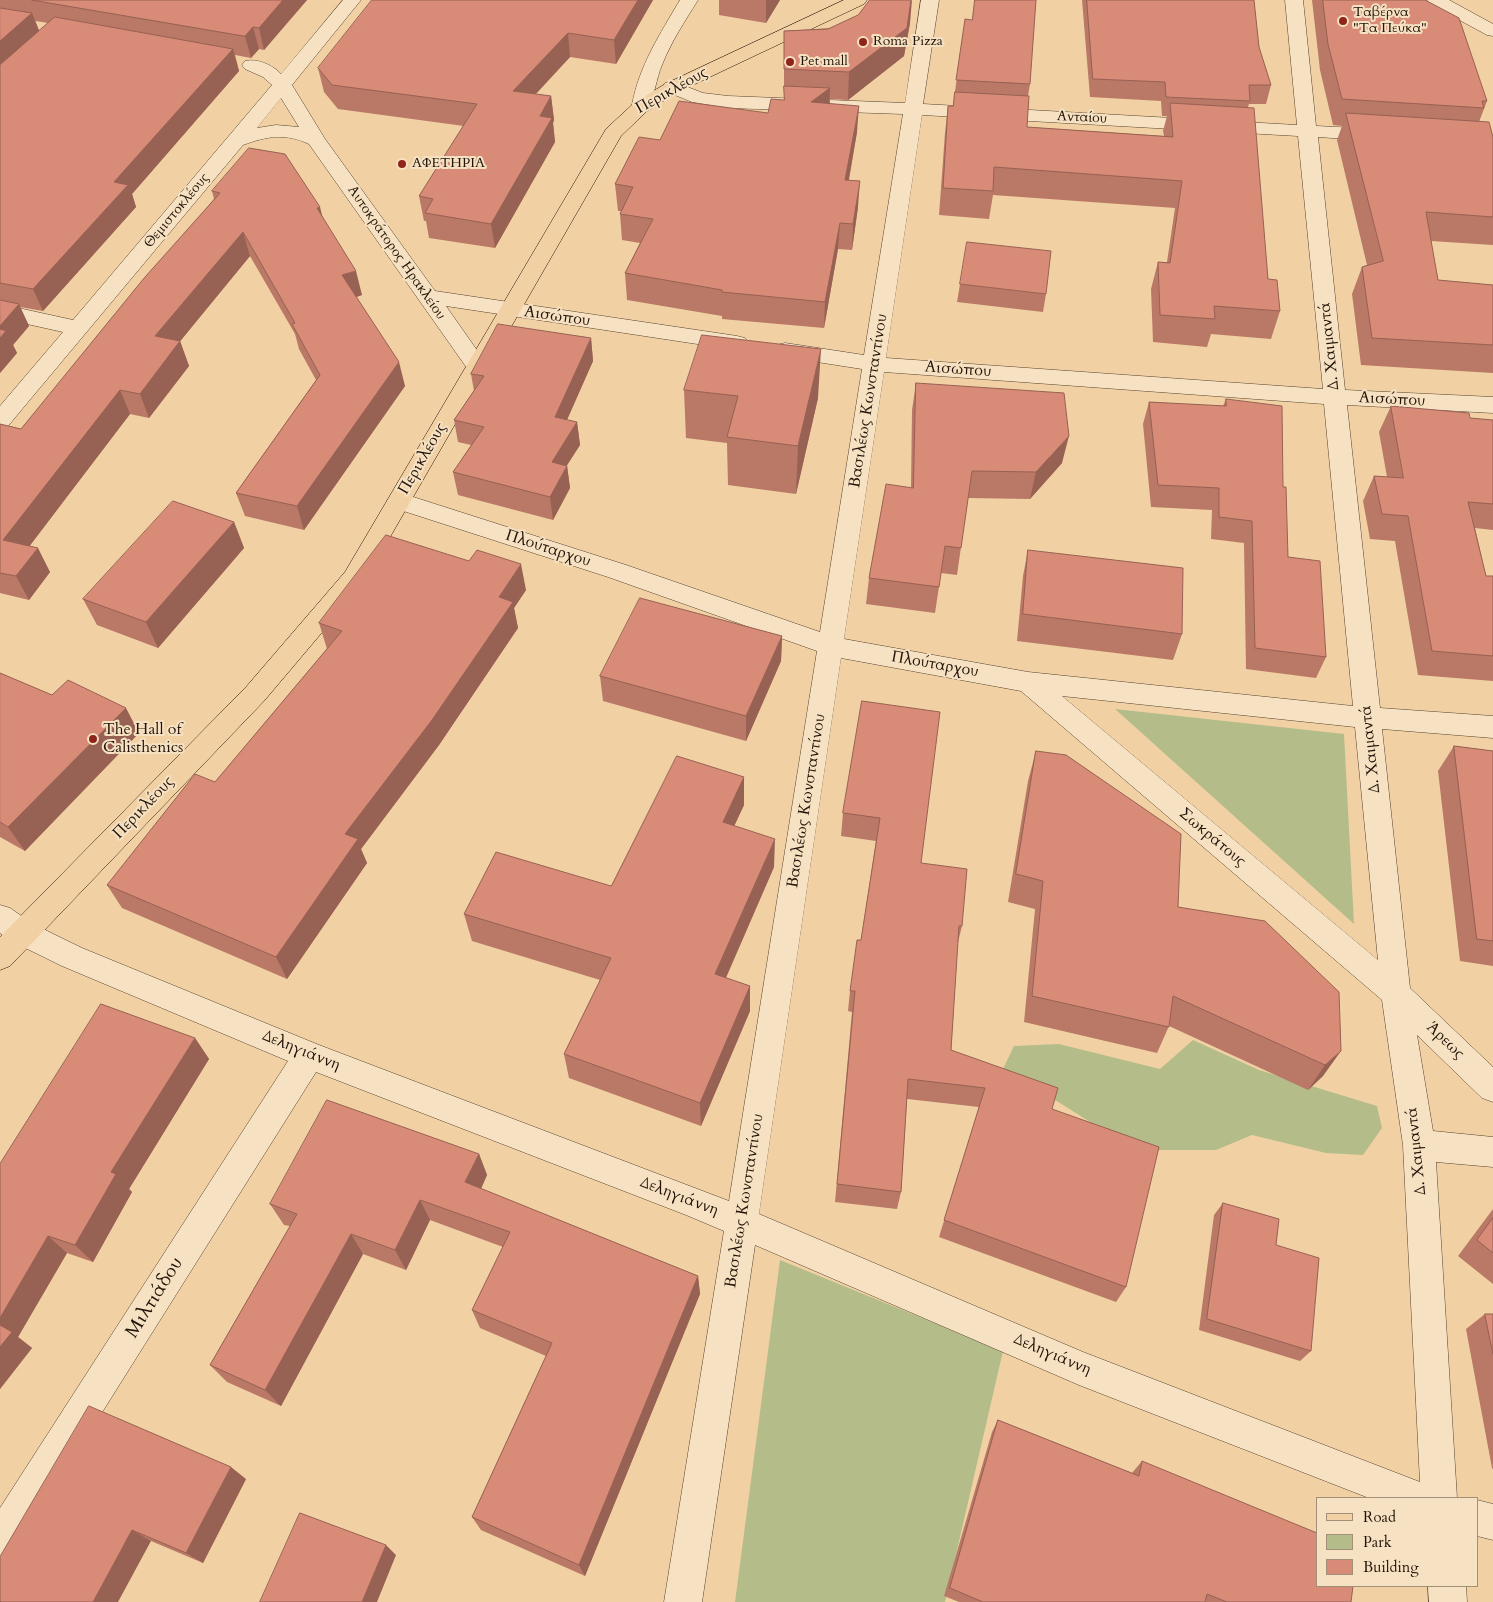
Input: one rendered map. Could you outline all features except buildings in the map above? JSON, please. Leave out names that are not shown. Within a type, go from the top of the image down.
[{"type":"main road","name":"Περικλέους","points":[[0,958],[12,925],[262,687],[354,578],[613,133],[626,117],[672,86],[858,0]]},
{"type":"street","name":"Θεμιστοκλέους","points":[[0,421],[80,328],[352,0]]},
{"type":"street","points":[[641,106],[643,88],[649,70],[689,0]]},
{"type":"street","name":"Βασιλέως Κωνσταντίνου","points":[[684,1602],[930,0]]},
{"type":"street","name":"Δ. Χαιμαντά","points":[[1294,0],[1396,994],[1419,1145],[1439,1497]]},
{"type":"street","points":[[1436,0],[1493,31]]},
{"type":"street","name":"Αυτοκράτορος Ηρακλείου","points":[[232,62],[272,66],[293,62],[308,53]]},
{"type":"street","name":"Αυτοκράτορος Ηρακλείου","points":[[251,65],[270,73],[282,85],[316,140],[477,366]]},
{"type":"street","name":"Ανταίου","points":[[672,86],[699,98],[728,102],[913,109],[1395,136]]},
{"type":"street","points":[[236,141],[256,133],[279,130],[301,132],[316,140]]},
{"type":"street","name":"Αισώπου","points":[[428,297],[874,364],[1335,397],[1493,405]]},
{"type":"street","points":[[0,311],[80,328]]},
{"type":"street","name":"Πλούταρχου","points":[[398,501],[617,571],[831,646],[1028,682],[1368,718],[1493,727]]},
{"type":"street","name":"Σωκράτους","points":[[1028,682],[1396,994]]},
{"type":"street","name":"Δεληγιάννη","points":[[12,925],[72,957],[309,1055],[742,1222],[1079,1368],[1412,1497]]},
{"type":"street","name":"Άρεως","points":[[1396,994],[1493,1088]]},
{"type":"street","name":"Μιλτιάδου","points":[[0,1542],[309,1055]]},
{"type":"street","points":[[1419,1145],[1493,1152]]},
{"type":"street","points":[[1478,1518],[1493,1522]]},
{"type":"street","points":[[1447,1587],[1448,1602]]},
{"type":"green space","points":[[1115,709],[1344,734],[1354,924]]},
{"type":"green space","points":[[1193,1040],[1259,1070],[1377,1106],[1382,1128],[1363,1155],[1326,1153],[1252,1135],[1216,1150],[1150,1150],[1101,1129],[1041,1091],[1002,1071],[1014,1046],[1059,1044],[1160,1069]]},
{"type":"green space","points":[[780,1260],[1003,1351],[945,1602],[735,1602]]},
{"type":"place","name":"Ταβέρνα \"Τα Πεύκα\"","points":[[1343,21]]},
{"type":"place","name":"Roma Pizza","points":[[863,42]]},
{"type":"place","name":"Pet mall","points":[[790,62]]},
{"type":"place","name":"ΑΦΕΤΗΡΙΑ","points":[[402,164]]},
{"type":"place","name":"The Hall of Calisthenics","points":[[93,739]]}]
